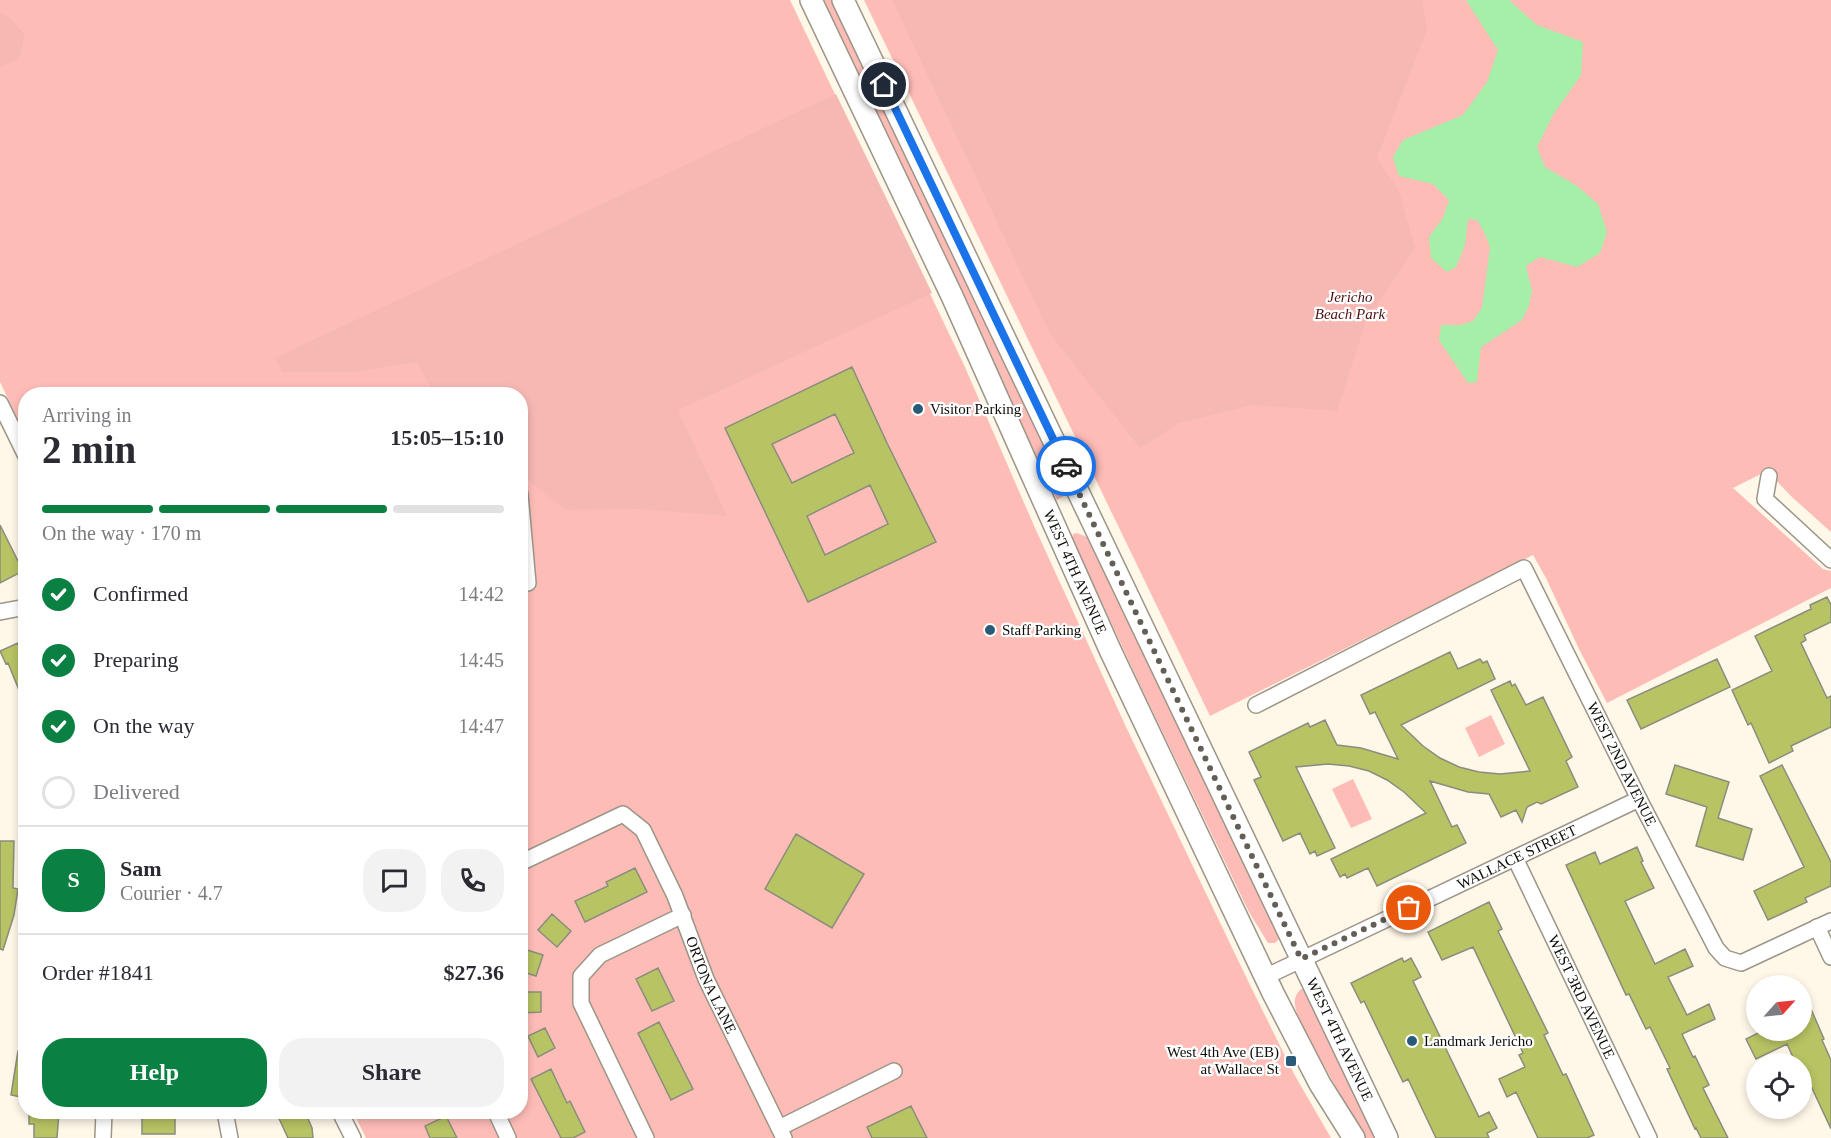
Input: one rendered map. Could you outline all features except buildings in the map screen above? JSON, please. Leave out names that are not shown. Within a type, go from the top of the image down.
[{"type":"main road","name":"WEST 4TH AVENUE","points":[[811,0],[952,296],[1111,652],[1265,977],[1320,1084],[1354,1138]]},
{"type":"main road","name":"WEST 4TH AVENUE","points":[[843,0],[1387,1138]]},
{"type":"street","points":[[0,403],[18,440]]},
{"type":"street","points":[[1769,476],[1765,500],[1831,560]]},
{"type":"street","name":"WEST 2ND AVENUE","points":[[1256,705],[1524,568],[1716,948],[1725,958],[1741,963],[1817,927]]},
{"type":"street","points":[[0,612],[18,609]]},
{"type":"street","name":"WALLACE STREET","points":[[1265,977],[1639,799]]},
{"type":"street","name":"ORTONA LANE","points":[[528,858],[623,814],[643,830],[683,915],[706,979],[782,1133]]},
{"type":"street","name":"WEST 3RD AVENUE","points":[[1515,858],[1649,1138]]},
{"type":"street","points":[[646,1138],[581,1004],[581,976],[600,955],[683,915]]},
{"type":"street","points":[[1831,921],[1817,927],[1831,957]]},
{"type":"street","points":[[782,1133],[894,1071]]},
{"type":"street","points":[[103,1138],[104,1119]]},
{"type":"street","points":[[226,1119],[230,1138]]},
{"type":"street","points":[[344,1119],[353,1138]]},
{"type":"street","points":[[499,1119],[508,1138]]},
{"type":"green space","points":[[0,0],[790,0],[964,365],[1126,727],[1294,1074],[1331,1138],[366,1138],[356,1119],[528,1119],[528,387],[18,387],[18,419],[0,382]]},
{"type":"green space","points":[[823,0],[836,0],[1069,493],[1057,500]]},
{"type":"green space","name":"Jericho Beach Park","points":[[864,0],[1831,0],[1831,532],[1767,471],[1733,488],[1823,569],[1831,571],[1831,588],[1607,703],[1533,555],[1210,716]]},
{"type":"green space","points":[[892,0],[1422,0],[1427,30],[1377,158],[1399,191],[1415,248],[1366,321],[1337,411],[1252,405],[1179,423],[1140,448],[1050,334]]},
{"type":"green space","points":[[0,13],[10,18],[25,35],[19,59],[0,67]]},
{"type":"green space","points":[[836,94],[932,293],[678,410],[727,516],[637,509],[565,510],[528,480],[528,387],[431,387],[417,362],[354,372],[282,372],[275,358]]},
{"type":"green space","points":[[1077,533],[1093,542],[1281,937],[1275,943],[1268,943],[1249,912],[1072,538],[1073,534]]},
{"type":"green space","points":[[1491,715],[1505,744],[1479,757],[1465,728]]},
{"type":"green space","points":[[1353,779],[1372,819],[1351,828],[1332,789]]},
{"type":"green space","points":[[1301,989],[1305,989],[1378,1138],[1366,1138],[1302,1025],[1295,1003],[1296,996]]},
{"type":"shaded area","points":[[1466,0],[1509,0],[1537,25],[1583,42],[1581,75],[1553,115],[1537,147],[1545,167],[1577,186],[1598,204],[1607,232],[1600,253],[1577,267],[1540,257],[1526,266],[1532,291],[1522,320],[1481,347],[1477,382],[1468,383],[1439,340],[1441,325],[1461,325],[1473,321],[1482,308],[1490,247],[1477,220],[1468,219],[1465,245],[1456,267],[1447,272],[1431,258],[1429,237],[1443,218],[1449,200],[1433,184],[1399,176],[1393,157],[1403,140],[1463,115],[1487,82],[1498,50]]},
{"type":"way so far","points":[[1066,466],[1301,959],[1409,908]]},
{"type":"place","name":"Visitor Parking","points":[[918,409]]},
{"type":"place","name":"Staff Parking","points":[[990,630]]},
{"type":"place","name":"Landmark Jericho","points":[[1412,1041]]},
{"type":"place","name":"West 4th Ave (EB) at Wallace St","points":[[1291,1061]]},
{"type":"route","points":[[884,85],[1066,466]]}]
